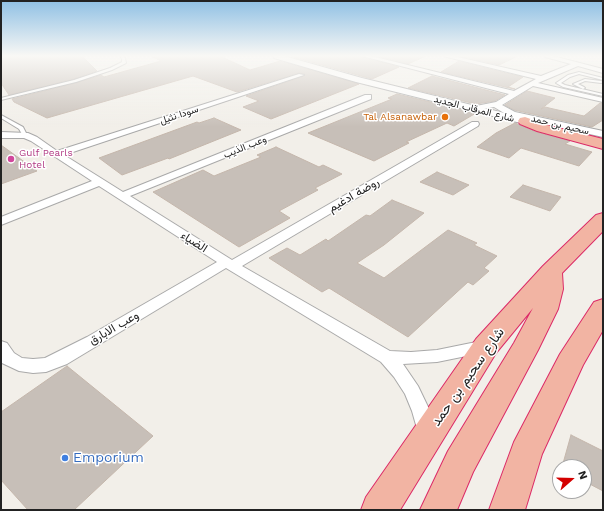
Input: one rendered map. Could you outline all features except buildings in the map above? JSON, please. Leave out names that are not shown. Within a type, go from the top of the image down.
[{"type":"highway","points":[[525,121],[546,130],[603,144]]},
{"type":"highway","name":"شارع سحيم بن حمد","points":[[379,510],[486,346],[551,271],[603,219]]},
{"type":"highway","points":[[438,510],[460,462],[524,350],[545,309],[551,289],[551,271]]},
{"type":"highway","points":[[507,510],[526,453],[570,362],[603,308]]},
{"type":"street","name":"سودا نثيل","points":[[56,154],[286,80]]},
{"type":"street","name":"شارع المرقاب الجديد","points":[[358,80],[603,139]]},
{"type":"street","points":[[460,80],[517,94]]},
{"type":"street","points":[[474,109],[496,105],[539,80]]},
{"type":"street","points":[[532,84],[601,96]]},
{"type":"street","name":"وعب الذيب","points":[[122,196],[368,97]]},
{"type":"street","name":"سحيم بن حمد","points":[[496,105],[512,114],[603,134]]},
{"type":"street","name":"روضة ادغيم","points":[[229,264],[475,124]]},
{"type":"street","name":"الضياء","points":[[2,135],[25,135],[34,139],[229,264],[387,357],[400,372],[412,391],[421,411],[428,434]]},
{"type":"street","points":[[1,221],[100,182]]},
{"type":"street","name":"وعب الابارق","points":[[3,355],[19,364],[32,366],[46,365],[61,359],[229,264]]},
{"type":"street","name":"الضياء","points":[[387,357],[411,358],[437,356],[486,346]]},
{"type":"lane","points":[[1,99],[78,80]]},
{"type":"lane","points":[[563,80],[558,83],[601,96]]},
{"type":"lane","points":[[593,91],[575,84],[585,80],[603,83]]},
{"type":"lane","points":[[601,96],[588,86],[594,83],[603,83]]},
{"type":"lane","points":[[1,116],[21,128],[25,135]]},
{"type":"place","name":"Tal Alsanawbar","points":[[445,117]]},
{"type":"place","name":"Gulf Pearls Hotel","points":[[11,159]]},
{"type":"place","name":"Emporium","points":[[65,458]]}]
